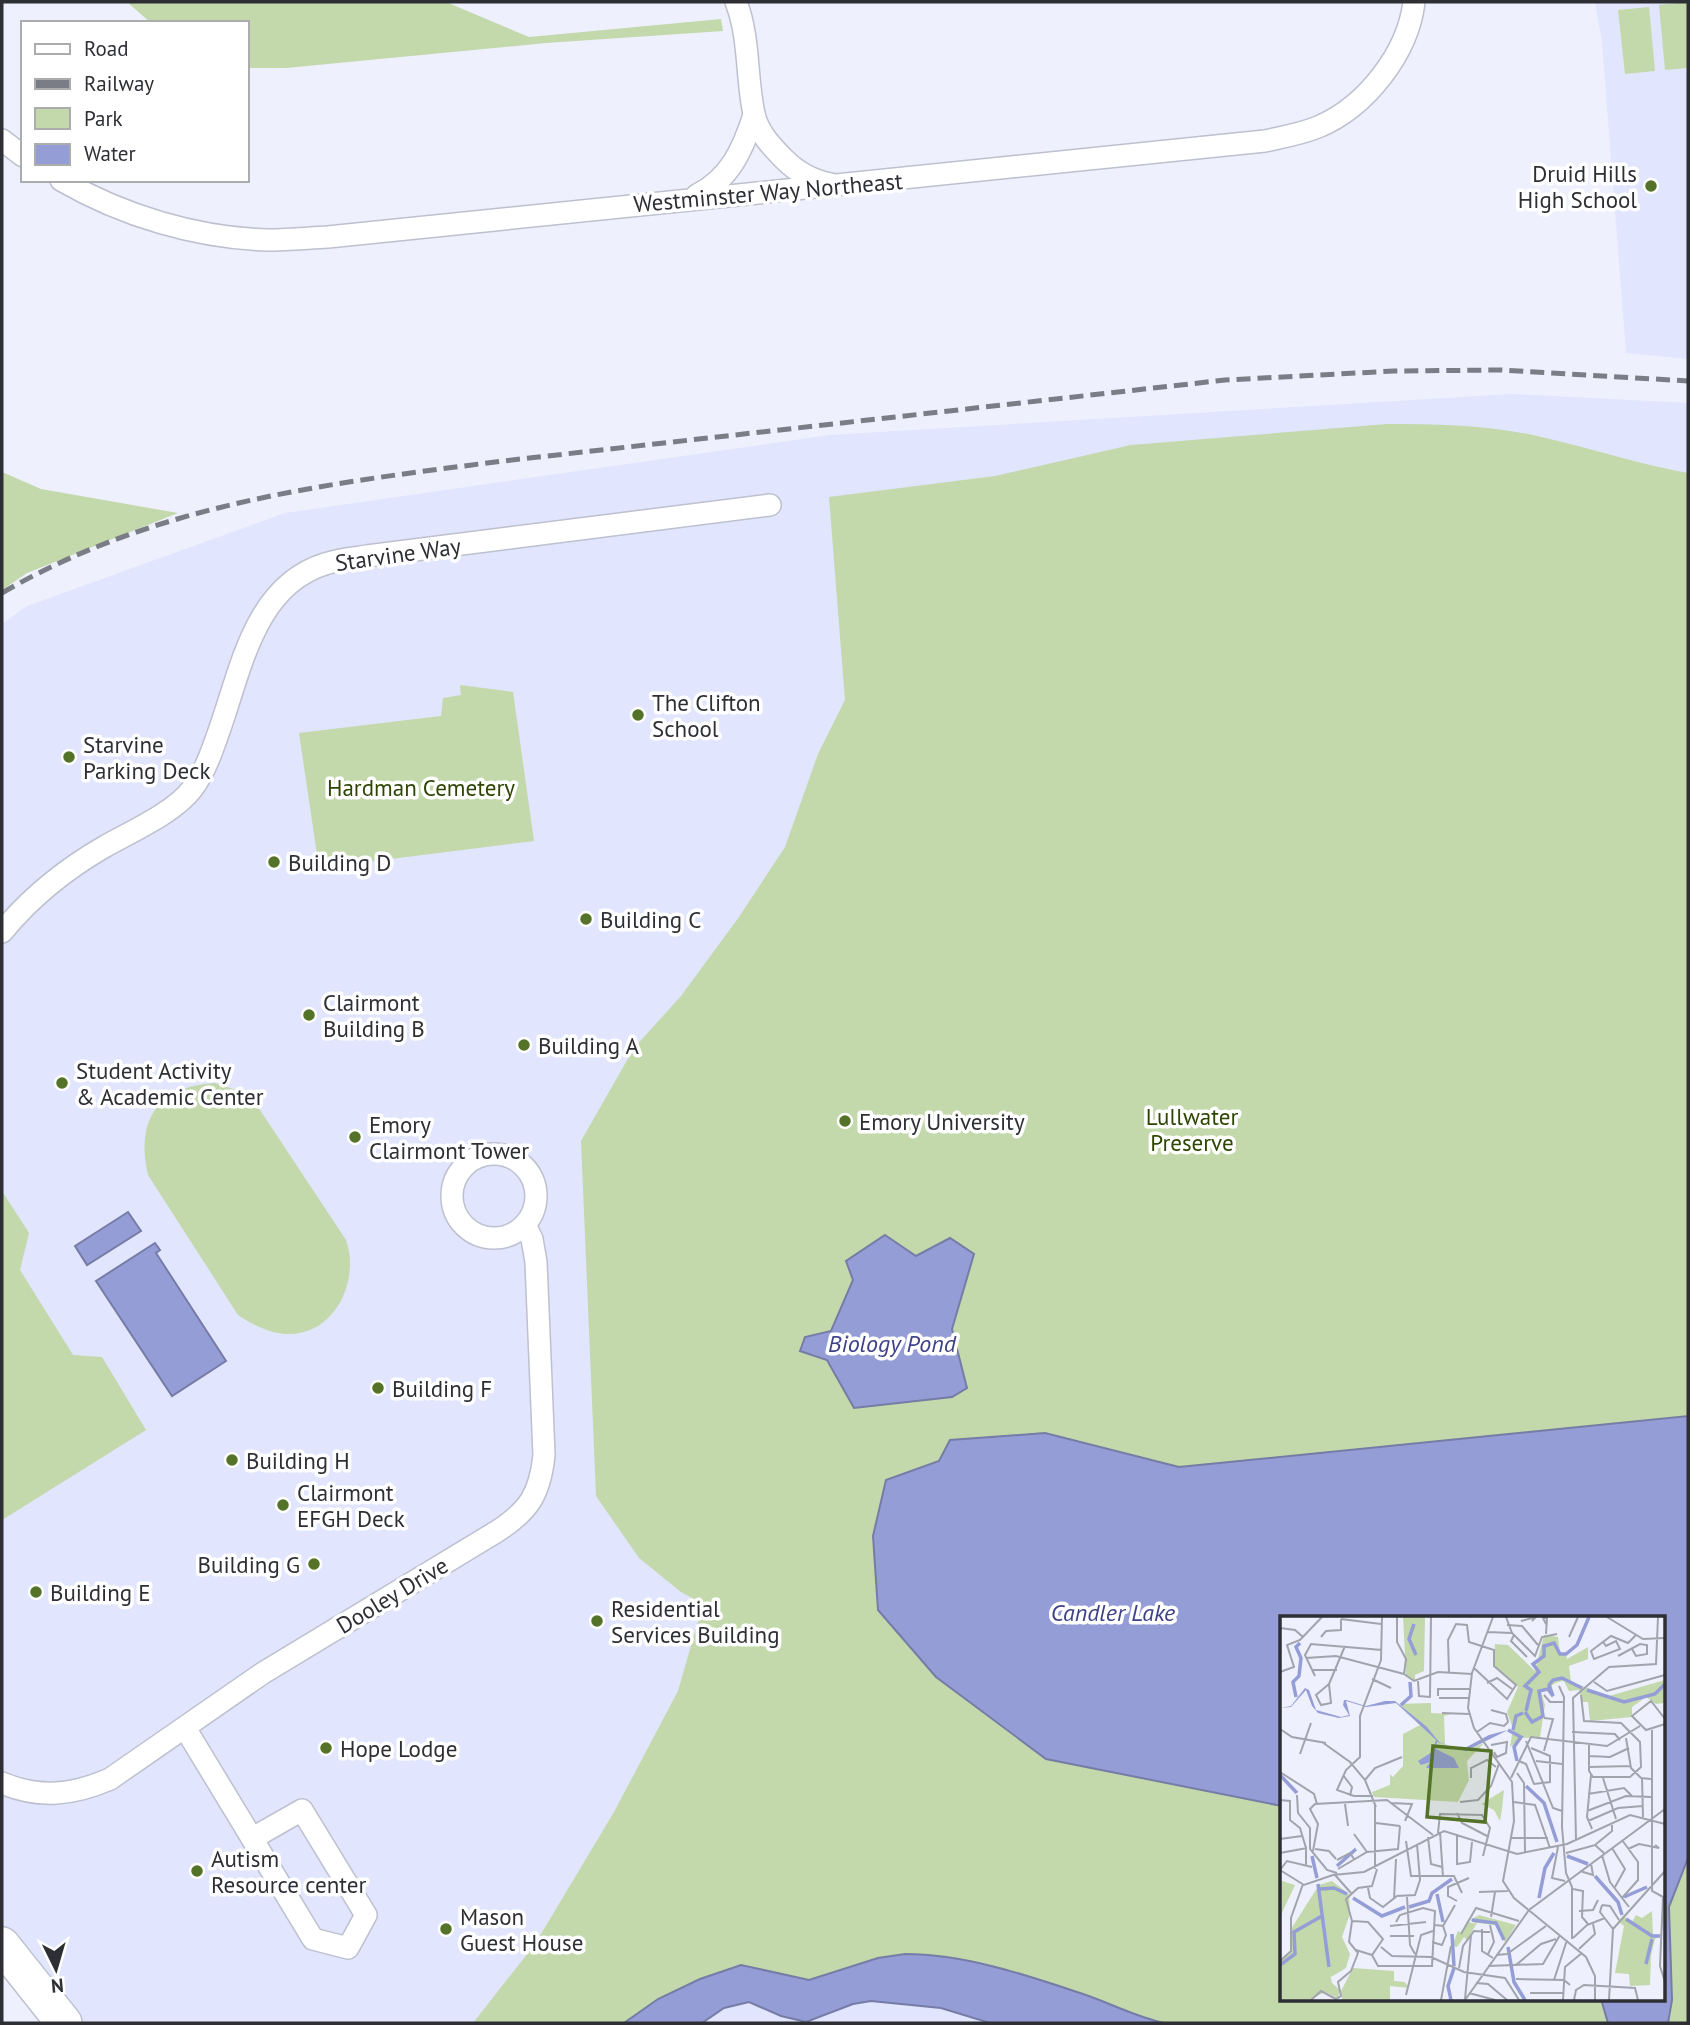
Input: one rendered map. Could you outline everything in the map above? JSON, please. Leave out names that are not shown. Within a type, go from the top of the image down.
[{"type":"main road","points":[[2,1945],[41,2007],[64,2023]]},
{"type":"street","points":[[736,2],[748,50],[754,115],[768,142],[793,168],[824,183],[844,185]]},
{"type":"street","name":"Westminster Way Northeast","points":[[65,182],[102,201],[167,224],[204,232],[269,240],[328,237],[1265,141],[1319,126],[1347,109],[1392,62],[1402,42],[1414,2]]},
{"type":"street","points":[[692,198],[709,189],[732,166],[754,115]]},
{"type":"street","points":[[2,140],[21,154]]},
{"type":"street","name":"Starvine Way","points":[[2,932],[32,901],[72,867],[172,807],[192,790],[210,758],[254,631],[274,598],[303,573],[327,563],[355,558],[770,505]]},
{"type":"street","points":[[495,1154],[508,1156],[524,1167],[532,1177],[536,1195],[534,1210],[525,1226],[509,1236],[498,1238],[484,1238],[466,1228],[454,1210],[452,1197],[454,1181],[466,1165],[481,1156],[495,1154]]},
{"type":"street","name":"Dooley Drive","points":[[2,1783],[45,1794],[58,1794],[89,1788],[110,1779],[274,1666],[503,1528],[529,1505],[540,1483],[544,1455],[536,1262],[532,1239],[525,1226]]},
{"type":"street","points":[[185,1728],[313,1939],[348,1948],[366,1915],[302,1810],[253,1838]]},
{"type":"shaded area","name":"Druid Hills High School","points":[[1595,2],[1688,2],[1688,359],[1626,353],[1602,42]]},
{"type":"shaded area","name":"Emory University","points":[[1513,394],[1688,403],[1688,2023],[756,1988],[665,2023],[64,2023],[2,1945],[2,624],[27,606],[285,513],[830,435]]},
{"type":"shaded area","points":[[881,1991],[1034,2023],[680,2023],[716,2001]]},
{"type":"green space","points":[[127,2],[446,2],[529,37],[721,19],[723,31],[546,43],[286,68],[248,68],[248,21],[149,21]]},
{"type":"green space","points":[[1688,2],[1688,68],[1665,70],[1659,5]]},
{"type":"green space","points":[[1649,7],[1655,71],[1625,74],[1618,10]]},
{"type":"green space","name":"Lullwater Preserve","points":[[1387,424],[1481,427],[1519,432],[1688,473],[1688,2023],[1084,2023],[756,1988],[665,2023],[473,2023],[535,1944],[614,1812],[678,1691],[703,1604],[681,1592],[639,1558],[596,1496],[581,1141],[634,1048],[681,996],[739,917],[785,847],[818,754],[845,700],[829,497],[995,476],[1131,445]]},
{"type":"green space","points":[[2,472],[41,489],[178,513],[27,573],[2,590]]},
{"type":"green space","name":"Hardman Cemetery","points":[[460,685],[513,692],[534,841],[319,868],[299,733],[441,716],[443,698],[461,695]]},
{"type":"green space","points":[[215,1083],[242,1092],[254,1101],[346,1240],[350,1271],[347,1287],[331,1315],[306,1332],[289,1334],[269,1331],[238,1315],[148,1175],[145,1138],[148,1123],[155,1110],[165,1099],[179,1091]]},
{"type":"green space","points":[[2,1191],[29,1233],[20,1270],[73,1355],[102,1357],[146,1430],[2,1520]]},
{"type":"water","points":[[128,1212],[141,1231],[87,1265],[75,1246]]},
{"type":"water","name":"Biology Pond","points":[[885,1235],[916,1256],[950,1238],[974,1254],[952,1329],[967,1388],[952,1397],[854,1408],[827,1360],[800,1351],[805,1337],[831,1331],[853,1280],[846,1261]]},
{"type":"water","points":[[155,1243],[160,1250],[156,1253],[226,1361],[172,1396],[96,1281]]},
{"type":"water","name":"Candler Lake","points":[[1688,1416],[1688,1858],[1669,1907],[1672,2000],[1668,2023],[1608,2023],[1601,2000],[1666,2000],[1666,1616],[1280,1616],[1280,1806],[1046,1759],[936,1677],[878,1610],[873,1536],[886,1480],[939,1461],[950,1440],[1045,1433],[1179,1467]]},
{"type":"water","points":[[905,1954],[950,1958],[995,1967],[1164,2023],[990,2023],[941,2008],[871,2001],[853,2004],[806,2022],[781,2016],[749,2002],[724,2008],[702,2023],[624,2023],[658,1999],[700,1979],[741,1965],[809,1980],[878,1958]]},
{"type":"railway","points":[[2,593],[61,562],[183,517],[309,489],[503,461],[1225,380],[1394,371],[1501,370],[1688,381]]},
{"type":"place","name":"Druid Hills High School","points":[[1651,186]]},
{"type":"place","name":"The Clifton School","points":[[638,715]]},
{"type":"place","name":"Starvine Parking Deck","points":[[69,757]]},
{"type":"place","name":"Building D","points":[[274,862]]},
{"type":"place","name":"Building C","points":[[586,919]]},
{"type":"place","name":"Clairmont Building B","points":[[309,1015]]},
{"type":"place","name":"Building A","points":[[524,1045]]},
{"type":"place","name":"Student Activity & Academic Center","points":[[62,1083]]},
{"type":"place","name":"Emory University","points":[[845,1121]]},
{"type":"place","name":"Emory Clairmont Tower","points":[[355,1137]]},
{"type":"place","name":"Building F","points":[[378,1388]]},
{"type":"place","name":"Building H","points":[[232,1460]]},
{"type":"place","name":"Clairmont EFGH Deck","points":[[283,1505]]},
{"type":"place","name":"Building G","points":[[314,1564]]},
{"type":"place","name":"Building E","points":[[36,1592]]},
{"type":"place","name":"Residential Services Building","points":[[597,1621]]},
{"type":"place","name":"Hope Lodge","points":[[326,1748]]},
{"type":"place","name":"Autism Resource center","points":[[197,1871]]},
{"type":"place","name":"Mason Guest House","points":[[446,1929]]}]
